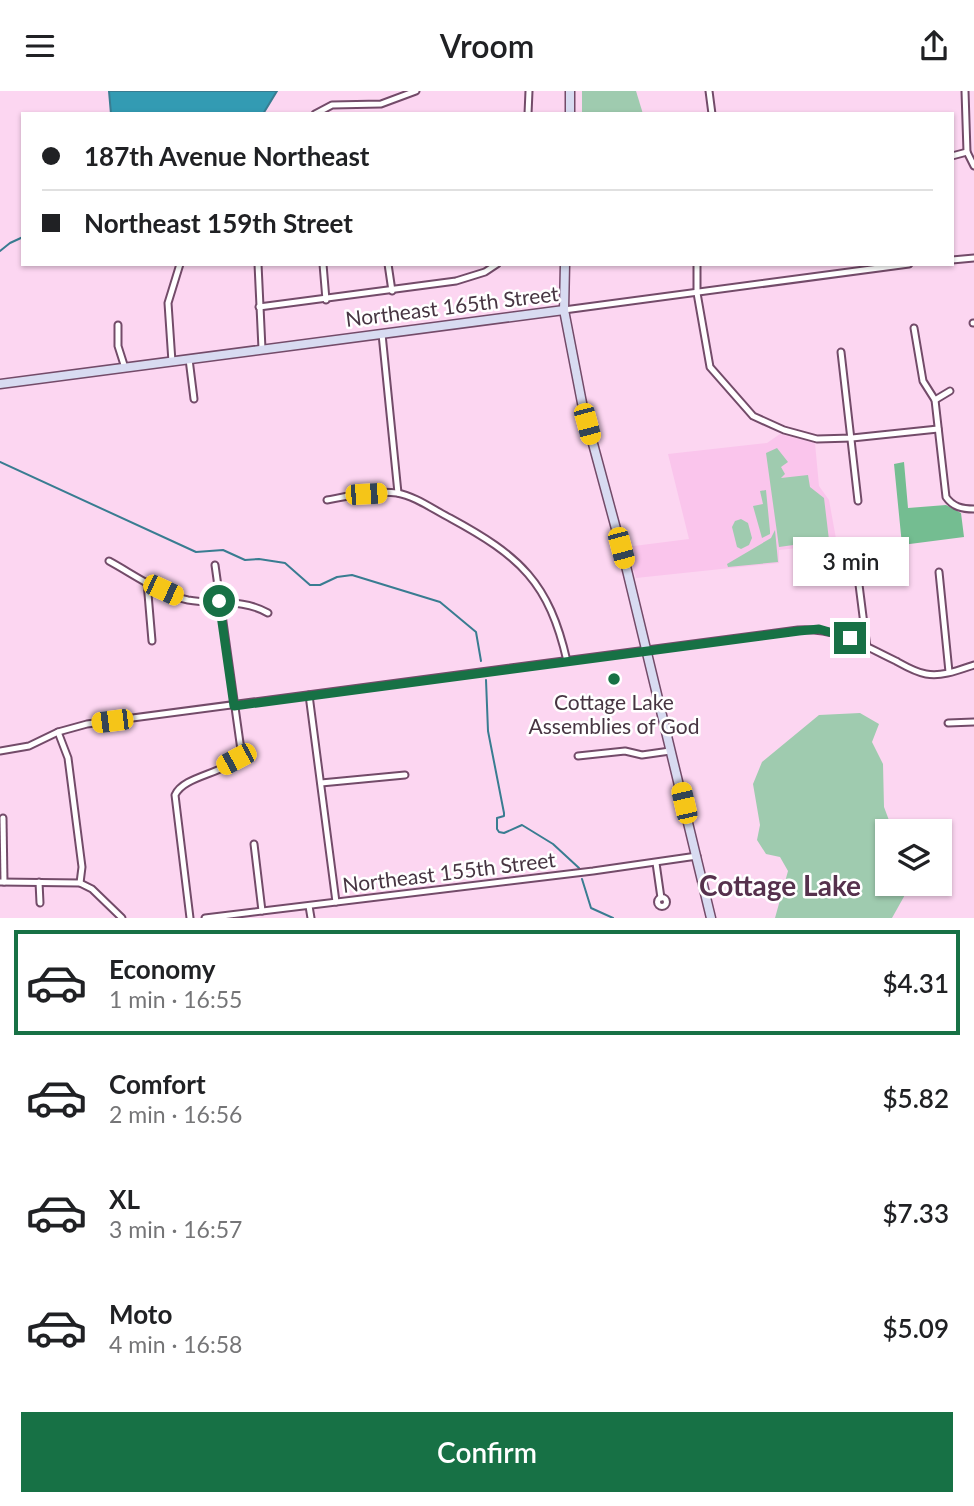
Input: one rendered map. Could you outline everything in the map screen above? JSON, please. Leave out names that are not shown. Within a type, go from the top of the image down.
[{"type":"main road","points":[[570,91],[570,112]]},
{"type":"main road","points":[[565,266],[564,310],[582,403],[647,651],[711,918]]},
{"type":"main road","name":"Northeast 165th Street","points":[[0,384],[564,310]]},
{"type":"street","points":[[318,112],[332,105],[381,104],[416,91]]},
{"type":"street","points":[[528,112],[529,91]]},
{"type":"street","points":[[709,91],[712,112]]},
{"type":"street","points":[[965,91],[967,152],[974,166]]},
{"type":"street","points":[[381,104],[382,112]]},
{"type":"street","points":[[954,155],[967,152]]},
{"type":"street","points":[[954,260],[974,258]]},
{"type":"street","points":[[172,362],[168,303],[179,266]]},
{"type":"street","points":[[258,266],[262,349]]},
{"type":"street","points":[[323,266],[326,300]]},
{"type":"street","points":[[388,266],[392,291]]},
{"type":"street","points":[[259,307],[392,291],[473,277],[493,266]]},
{"type":"street","points":[[697,266],[696,293],[710,367],[730,392],[761,421],[808,437],[826,439],[938,429]]},
{"type":"street","name":"Northeast 165th Street","points":[[564,310],[894,266]]},
{"type":"street","points":[[118,325],[118,346],[125,368]]},
{"type":"street","points":[[915,328],[923,381],[935,400],[945,489],[951,504],[974,509]]},
{"type":"street","points":[[382,334],[398,493]]},
{"type":"street","points":[[841,352],[859,501]]},
{"type":"street","points":[[188,359],[194,399]]},
{"type":"street","points":[[935,400],[950,391]]},
{"type":"street","points":[[327,500],[366,494],[398,493],[424,504],[494,543],[513,557],[530,577],[555,616],[567,661]]},
{"type":"street","points":[[109,561],[147,582],[190,600],[257,606],[268,613]]},
{"type":"street","points":[[856,561],[867,648]]},
{"type":"street","points":[[190,918],[175,795],[182,786],[236,759],[241,750],[215,565]]},
{"type":"street","points":[[939,572],[949,672]]},
{"type":"street","points":[[147,582],[152,641]]},
{"type":"street","points":[[0,751],[34,745],[58,732],[87,724],[819,629],[835,632],[926,674],[949,672],[974,665]]},
{"type":"street","points":[[309,695],[336,902]]},
{"type":"street","points":[[948,723],[974,722]]},
{"type":"street","points":[[58,732],[68,758],[82,884]]},
{"type":"street","points":[[578,756],[625,751],[642,755],[670,751]]},
{"type":"street","points":[[321,783],[405,775]]},
{"type":"street","points":[[3,818],[2,882],[82,884],[122,918]]},
{"type":"street","points":[[254,844],[262,911]]},
{"type":"street","name":"Northeast 155th Street","points":[[205,918],[697,856]]},
{"type":"street","points":[[656,863],[661,898]]},
{"type":"street","points":[[39,882],[40,903]]},
{"type":"street","points":[[309,906],[311,918]]},
{"type":"shaded area","points":[[780,434],[815,443],[819,486],[829,500],[837,544],[779,550],[779,563],[636,578],[626,547],[689,539],[668,454],[767,443]]},
{"type":"green space","points":[[582,91],[636,91],[642,112],[582,112]]},
{"type":"green space","points":[[777,448],[788,462],[781,467],[785,474],[781,478],[808,475],[810,487],[824,498],[829,540],[779,547],[766,453]]},
{"type":"green space","points":[[904,462],[908,508],[946,505],[961,513],[964,537],[902,545],[894,464]]},
{"type":"green space","points":[[766,490],[770,534],[762,538],[753,506],[763,504],[760,491]]},
{"type":"green space","points":[[741,519],[748,523],[752,538],[749,545],[741,549],[737,547],[732,527],[735,521]]},
{"type":"green space","points":[[775,530],[778,562],[728,567],[727,564],[771,538]]},
{"type":"green space","points":[[860,713],[879,724],[872,742],[883,764],[884,807],[888,819],[875,819],[875,896],[904,896],[892,918],[775,918],[788,871],[780,857],[766,854],[757,840],[760,825],[753,784],[762,762],[819,715]]},
{"type":"water","points":[[109,91],[277,91],[264,112],[111,112]]},
{"type":"waterway","points":[[0,251],[21,238]]},
{"type":"waterway","points":[[0,462],[196,552],[223,550],[245,560],[285,563],[310,585],[320,585],[337,577],[352,575],[440,602],[476,632],[481,661]]},
{"type":"waterway","points":[[486,680],[488,731],[504,813],[504,816],[497,818],[497,829],[504,833],[522,825],[553,844],[579,868]]},
{"type":"waterway","points":[[582,879],[591,908],[613,918]]},
{"type":"place","name":"Cottage Lake Assemblies of God","points":[[614,679]]},
{"type":"district","name":"Cottage Lake","points":[[780,886]]},
{"type":"route","points":[[219,601],[234,706],[799,631],[819,629],[850,638]]}]
